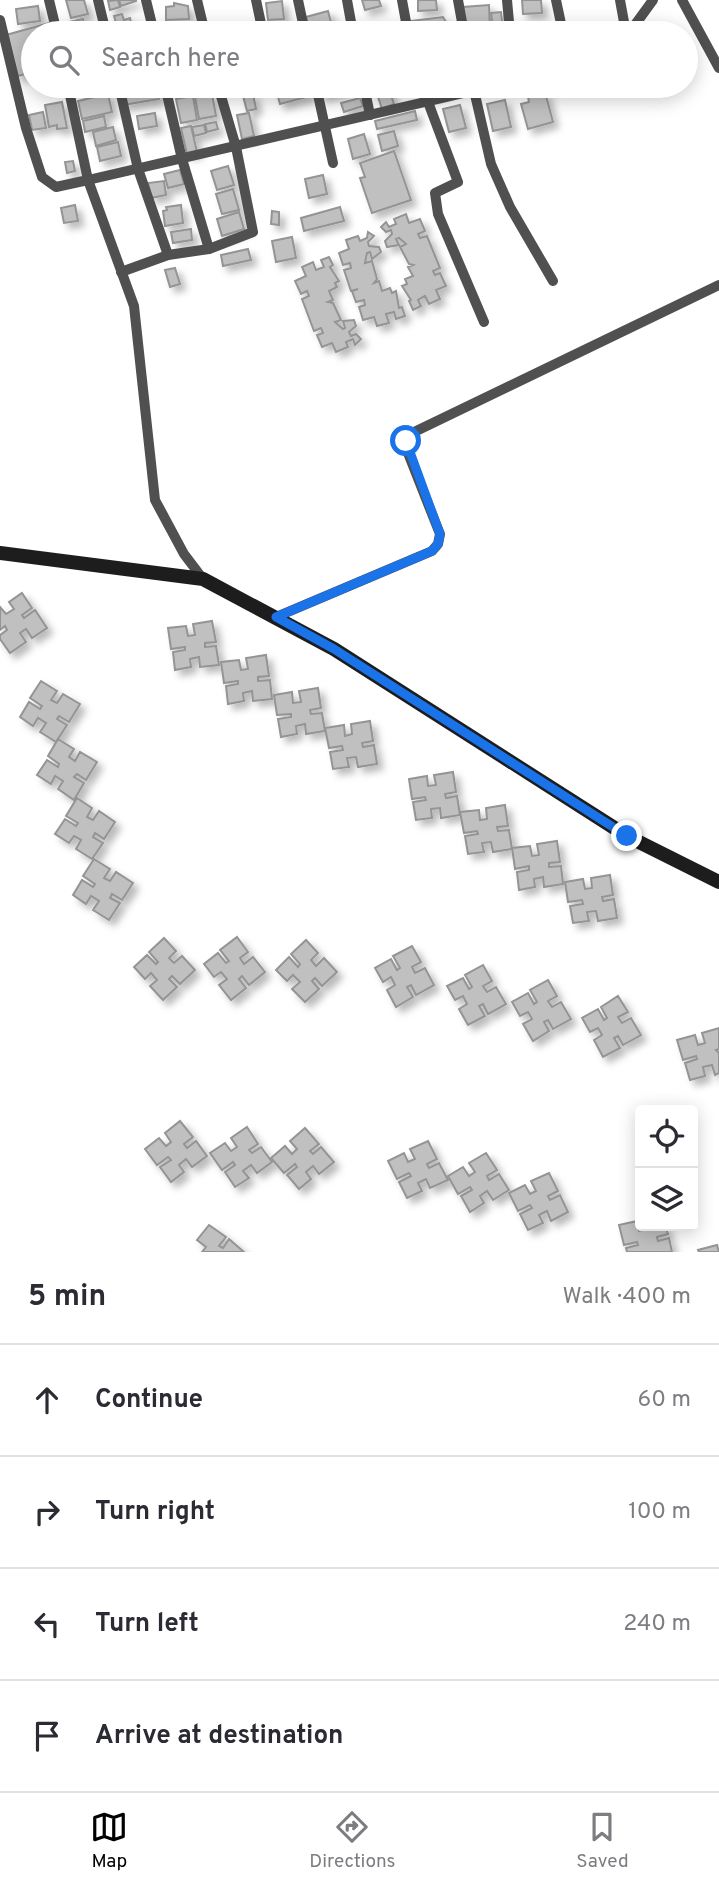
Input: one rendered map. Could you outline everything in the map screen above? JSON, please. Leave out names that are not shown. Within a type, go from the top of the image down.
[{"type":"street","points":[[50,0],[54,21]]},
{"type":"street","points":[[99,0],[103,21]]},
{"type":"street","points":[[146,0],[150,21]]},
{"type":"street","points":[[197,0],[202,21]]},
{"type":"street","points":[[256,0],[260,21]]},
{"type":"street","points":[[298,0],[302,21]]},
{"type":"street","points":[[347,0],[351,21]]},
{"type":"street","points":[[402,0],[406,21]]},
{"type":"street","points":[[458,0],[462,21]]},
{"type":"street","points":[[507,0],[509,21]]},
{"type":"street","points":[[556,0],[560,21]]},
{"type":"street","points":[[620,0],[624,21]]},
{"type":"street","points":[[636,21],[653,0]]},
{"type":"street","points":[[682,0],[693,21]]},
{"type":"street","points":[[0,20],[26,128],[42,177],[56,187],[325,127],[440,98]]},
{"type":"street","points":[[698,29],[719,68]]},
{"type":"street","points":[[71,98],[88,180],[134,306],[155,500],[184,554],[203,579]]},
{"type":"street","points":[[122,98],[138,169],[167,255]]},
{"type":"street","points":[[168,98],[182,159],[209,249]]},
{"type":"street","points":[[121,272],[167,255],[209,249],[253,232],[236,147],[222,98]]},
{"type":"street","points":[[319,98],[333,163]]},
{"type":"street","points":[[366,98],[370,115]]},
{"type":"street","points":[[426,98],[458,182],[435,193],[438,214],[484,322]]},
{"type":"street","points":[[476,98],[491,164],[510,207],[553,281]]},
{"type":"street","points":[[276,617],[432,551],[438,544],[440,534],[406,448],[410,434],[719,285]]},
{"type":"street","points":[[0,553],[203,579],[334,649],[627,836],[719,882]]},
{"type":"building","points":[[66,0],[84,0],[88,14],[71,18]]},
{"type":"building","points":[[118,0],[120,7],[110,10],[108,1]]},
{"type":"building","points":[[119,0],[136,0],[136,1],[121,6]]},
{"type":"building","points":[[362,0],[379,0],[381,6],[365,10]]},
{"type":"building","points":[[418,0],[436,0],[437,10],[418,11]]},
{"type":"building","points":[[522,0],[541,0],[542,13],[523,14]]},
{"type":"building","points":[[282,1],[284,19],[268,20],[266,3]]},
{"type":"building","points":[[174,3],[188,6],[189,19],[166,20],[166,7],[174,6]]},
{"type":"building","points":[[489,5],[490,21],[464,21],[463,7]]},
{"type":"building","points":[[38,6],[40,21],[21,21],[18,24],[16,9]]},
{"type":"building","points":[[328,11],[331,21],[307,21],[306,17]]},
{"type":"building","points":[[501,12],[502,21],[492,21],[491,13]]},
{"type":"building","points":[[122,14],[124,20],[130,18],[131,21],[115,21],[114,16]]},
{"type":"building","points":[[443,17],[446,21],[410,21]]},
{"type":"building","points":[[21,31],[21,75],[18,76],[6,35]]},
{"type":"building","points":[[109,98],[112,112],[82,119],[78,101]]},
{"type":"building","points":[[122,98],[159,98],[159,99],[123,105]]},
{"type":"building","points":[[193,98],[197,120],[181,123],[176,99]]},
{"type":"building","points":[[195,98],[213,98],[216,116],[199,119]]},
{"type":"building","points":[[244,98],[254,98],[256,109],[247,111]]},
{"type":"building","points":[[278,98],[302,98],[280,104]]},
{"type":"building","points":[[360,98],[363,106],[344,112],[341,103]]},
{"type":"building","points":[[378,98],[392,98],[394,104],[382,109]]},
{"type":"building","points":[[528,98],[547,98],[553,122],[528,129],[521,104],[529,102]]},
{"type":"building","points":[[505,100],[511,127],[493,131],[487,104]]},
{"type":"building","points":[[62,102],[67,128],[57,129],[57,125],[49,127],[45,105]]},
{"type":"building","points":[[460,105],[466,128],[449,132],[443,109]]},
{"type":"building","points":[[415,111],[417,120],[377,129],[375,121]]},
{"type":"building","points":[[43,112],[46,128],[32,130],[29,115]]},
{"type":"building","points":[[155,113],[157,126],[139,129],[137,116]]},
{"type":"building","points":[[249,113],[254,136],[242,139],[237,115]]},
{"type":"building","points":[[104,116],[106,127],[85,132],[83,121]]},
{"type":"building","points":[[216,122],[218,129],[207,132],[205,124]]},
{"type":"building","points":[[204,125],[206,133],[194,136],[192,127]]},
{"type":"building","points":[[191,126],[197,152],[187,154],[181,128]]},
{"type":"building","points":[[113,127],[116,140],[96,146],[93,132]]},
{"type":"building","points":[[394,131],[398,146],[382,151],[378,135]]},
{"type":"building","points":[[364,134],[370,154],[353,159],[348,139]]},
{"type":"building","points":[[118,142],[121,156],[100,161],[97,147]]},
{"type":"building","points":[[394,151],[411,200],[372,213],[360,178],[365,177],[360,163]]},
{"type":"building","points":[[73,161],[75,171],[67,173],[65,162]]},
{"type":"building","points":[[228,166],[234,185],[217,190],[211,171]]},
{"type":"building","points":[[180,170],[184,184],[168,188],[164,174]]},
{"type":"building","points":[[323,175],[327,194],[309,198],[305,179]]},
{"type":"building","points":[[164,181],[166,195],[151,198],[148,183]]},
{"type":"building","points":[[233,189],[239,210],[222,214],[216,194]]},
{"type":"building","points":[[75,205],[78,221],[64,223],[61,208]]},
{"type":"building","points":[[181,205],[183,223],[165,226],[163,211],[167,210],[166,207]]},
{"type":"building","points":[[340,207],[344,221],[304,231],[301,218]]},
{"type":"building","points":[[272,211],[279,212],[279,225],[271,224]]},
{"type":"building","points":[[239,212],[244,229],[222,236],[217,219]]},
{"type":"building","points":[[406,214],[409,223],[420,219],[425,231],[418,234],[420,238],[427,236],[440,268],[433,271],[435,275],[440,273],[446,286],[436,290],[440,299],[429,304],[425,296],[418,300],[421,306],[413,310],[409,301],[411,300],[402,286],[407,284],[405,279],[413,276],[408,267],[413,265],[409,264],[400,247],[406,244],[399,238],[396,239],[399,245],[387,247],[385,241],[392,234],[391,230],[386,232],[381,227],[386,222],[389,227],[396,224],[394,219]]},
{"type":"building","points":[[191,229],[192,240],[173,243],[171,232]]},
{"type":"building","points":[[368,232],[374,236],[368,242],[369,246],[379,247],[381,252],[372,259],[370,252],[367,253],[365,263],[372,261],[377,279],[374,283],[379,281],[382,291],[390,288],[392,293],[396,291],[399,308],[402,307],[405,316],[396,319],[394,312],[386,314],[389,323],[377,326],[374,317],[363,320],[359,307],[365,305],[364,300],[356,302],[352,291],[358,289],[351,291],[344,270],[351,268],[350,263],[343,265],[339,253],[349,249],[346,240],[358,236],[360,241],[367,238]]},
{"type":"building","points":[[292,237],[296,258],[276,262],[272,241]]},
{"type":"building","points":[[248,249],[251,260],[223,266],[221,255]]},
{"type":"building","points":[[329,257],[333,265],[330,267],[339,281],[335,283],[337,287],[329,291],[333,300],[328,302],[333,303],[341,320],[335,322],[343,329],[343,321],[354,320],[356,326],[349,332],[351,336],[356,334],[361,339],[355,345],[353,339],[346,342],[348,347],[336,352],[332,343],[322,347],[317,335],[323,333],[321,328],[314,331],[302,299],[309,296],[307,291],[301,294],[295,281],[306,276],[302,267],[313,262],[316,270],[324,267],[321,260]]},
{"type":"building","points":[[175,268],[180,284],[170,287],[165,270]]},
{"type":"building","points":[[22,593],[32,608],[22,615],[24,618],[35,610],[47,628],[32,638],[26,629],[20,633],[26,642],[10,653],[0,639],[0,635],[7,630],[5,626],[0,630],[0,607],[6,614],[14,609],[9,602]]},
{"type":"building","points":[[212,621],[216,642],[205,643],[205,647],[216,646],[219,665],[200,667],[199,657],[190,659],[191,667],[175,670],[173,652],[185,650],[185,647],[171,649],[168,628],[186,626],[188,636],[195,635],[193,624]]},
{"type":"building","points":[[266,655],[269,676],[258,677],[258,681],[270,680],[272,699],[253,701],[252,691],[243,693],[244,701],[228,704],[226,686],[238,684],[238,681],[224,683],[221,662],[239,660],[241,670],[248,669],[246,658]]},
{"type":"building","points":[[41,681],[57,691],[51,700],[57,703],[63,694],[80,704],[69,722],[59,716],[57,719],[67,725],[56,742],[40,732],[46,723],[38,718],[33,726],[20,717],[29,702],[40,709],[42,706],[30,698]]},
{"type":"building","points":[[318,688],[321,708],[310,710],[311,714],[322,713],[325,731],[306,734],[305,724],[296,726],[297,734],[281,737],[278,719],[291,717],[291,714],[277,715],[274,695],[292,692],[293,703],[301,702],[299,691]]},
{"type":"building","points":[[370,721],[373,741],[362,743],[363,747],[374,745],[377,764],[358,767],[356,757],[347,758],[349,767],[333,769],[330,752],[343,750],[342,746],[329,748],[325,728],[344,725],[345,736],[352,734],[351,724]]},
{"type":"building","points":[[58,739],[74,749],[69,757],[75,761],[80,752],[97,762],[86,780],[77,774],[74,777],[84,783],[74,800],[58,789],[63,781],[55,776],[51,784],[37,775],[47,760],[58,767],[59,764],[48,756]]},
{"type":"building","points":[[453,772],[456,792],[445,794],[446,798],[457,796],[460,815],[441,818],[440,808],[431,809],[432,818],[416,820],[413,802],[426,800],[425,797],[412,799],[409,779],[427,776],[428,786],[436,785],[434,775]]},
{"type":"building","points":[[77,798],[92,808],[87,817],[93,820],[99,811],[115,822],[104,839],[95,833],[93,837],[103,843],[92,859],[76,849],[81,840],[74,836],[69,843],[55,834],[65,819],[76,826],[78,823],[66,816]]},
{"type":"building","points":[[505,805],[508,826],[497,827],[498,831],[509,830],[512,849],[493,852],[491,842],[482,843],[484,852],[468,854],[465,836],[478,834],[477,831],[464,833],[460,812],[479,810],[480,820],[487,819],[486,808]]},
{"type":"building","points":[[557,841],[560,862],[549,863],[549,867],[561,866],[563,884],[544,887],[543,877],[534,879],[535,887],[519,890],[517,872],[529,870],[529,866],[515,869],[512,848],[530,846],[532,856],[539,855],[537,844]]},
{"type":"building","points":[[94,859],[110,869],[104,878],[110,881],[116,872],[133,883],[122,900],[112,894],[110,898],[120,903],[109,920],[93,910],[99,901],[91,896],[86,904],[73,895],[82,880],[93,887],[95,884],[83,876]]},
{"type":"building","points":[[610,875],[613,895],[602,897],[603,901],[614,899],[617,918],[598,921],[596,911],[587,912],[589,921],[573,923],[570,906],[583,904],[582,900],[568,902],[565,882],[583,879],[585,889],[592,888],[591,878]]},
{"type":"building","points":[[237,937],[248,952],[240,958],[244,964],[253,957],[265,972],[249,985],[242,976],[239,979],[246,988],[231,1000],[219,985],[227,979],[221,972],[214,977],[204,964],[218,953],[226,963],[229,961],[220,950]]},
{"type":"building","points":[[164,938],[176,951],[169,958],[174,963],[182,956],[195,970],[180,984],[172,976],[169,979],[177,987],[163,1000],[150,986],[157,980],[151,973],[145,979],[134,967],[147,955],[156,964],[158,962],[149,952]]},
{"type":"building","points":[[306,940],[318,953],[311,960],[316,966],[324,958],[337,972],[322,986],[315,978],[312,981],[319,989],[305,1002],[292,989],[300,982],[293,975],[287,981],[276,970],[289,957],[298,967],[300,964],[291,954]]},
{"type":"building","points":[[412,946],[421,962],[412,967],[415,973],[425,968],[434,985],[416,995],[411,985],[407,987],[413,997],[396,1007],[387,990],[395,985],[391,977],[383,982],[375,968],[391,959],[397,970],[400,968],[393,956]]},
{"type":"building","points":[[483,965],[492,981],[483,986],[487,992],[496,987],[506,1004],[488,1014],[483,1004],[479,1006],[485,1016],[468,1025],[459,1009],[467,1004],[463,996],[455,1000],[447,986],[463,978],[469,989],[472,987],[465,975]]},
{"type":"building","points":[[548,980],[557,996],[548,1001],[552,1007],[561,1002],[571,1019],[553,1029],[548,1020],[544,1022],[549,1031],[533,1041],[523,1024],[532,1019],[528,1012],[520,1016],[512,1002],[528,993],[534,1004],[537,1002],[530,990]]},
{"type":"building","points":[[618,996],[628,1012],[618,1017],[622,1023],[631,1018],[641,1035],[623,1045],[618,1036],[614,1038],[620,1048],[603,1057],[594,1040],[602,1035],[598,1028],[590,1032],[582,1018],[598,1009],[604,1020],[607,1018],[601,1007]]},
{"type":"building","points":[[719,1028],[719,1049],[716,1050],[719,1053],[719,1073],[715,1075],[712,1065],[703,1067],[705,1076],[690,1080],[685,1063],[697,1059],[696,1056],[683,1060],[677,1040],[695,1035],[698,1045],[705,1043],[702,1033]]},
{"type":"building","points":[[180,1121],[193,1137],[184,1144],[187,1148],[196,1141],[207,1156],[192,1167],[186,1159],[179,1165],[184,1172],[171,1182],[160,1167],[171,1160],[168,1157],[157,1165],[145,1149],[159,1138],[166,1146],[171,1142],[165,1133]]},
{"type":"building","points":[[247,1127],[258,1144],[249,1150],[252,1153],[261,1147],[272,1162],[257,1173],[251,1165],[243,1171],[249,1178],[235,1187],[225,1172],[235,1165],[233,1162],[222,1170],[210,1153],[225,1143],[231,1151],[237,1147],[231,1138]]},
{"type":"building","points":[[305,1128],[319,1144],[310,1151],[313,1154],[321,1147],[334,1162],[319,1174],[313,1166],[306,1172],[311,1179],[299,1189],[287,1175],[297,1167],[295,1164],[284,1173],[271,1158],[285,1146],[292,1154],[297,1149],[290,1141]]},
{"type":"building","points":[[428,1141],[437,1159],[427,1164],[429,1168],[439,1163],[448,1180],[430,1188],[426,1179],[418,1183],[422,1191],[407,1198],[399,1182],[411,1176],[409,1173],[397,1179],[388,1161],[404,1153],[408,1162],[415,1159],[410,1149]]},
{"type":"building","points":[[486,1153],[497,1170],[487,1176],[489,1180],[499,1174],[509,1190],[493,1200],[487,1191],[480,1196],[484,1203],[470,1212],[461,1196],[472,1190],[470,1187],[458,1194],[448,1176],[463,1167],[469,1176],[475,1172],[469,1163]]},
{"type":"building","points":[[549,1173],[558,1191],[548,1196],[550,1200],[560,1195],[568,1212],[551,1221],[547,1211],[539,1215],[543,1223],[528,1230],[520,1214],[532,1208],[530,1205],[518,1211],[509,1193],[525,1185],[530,1194],[536,1191],[531,1181]]},
{"type":"building","points":[[635,1221],[635,1231],[667,1231],[668,1234],[657,1237],[658,1241],[669,1238],[672,1252],[627,1252],[626,1248],[638,1245],[637,1242],[624,1245],[619,1225]]},
{"type":"building","points":[[209,1225],[226,1237],[219,1246],[223,1248],[229,1239],[244,1252],[202,1252],[206,1247],[197,1240]]},
{"type":"building","points":[[717,1245],[719,1252],[698,1250]]},
{"type":"route","points":[[406,441],[406,448],[440,534],[438,544],[432,551],[276,617],[334,649],[627,836]]}]
